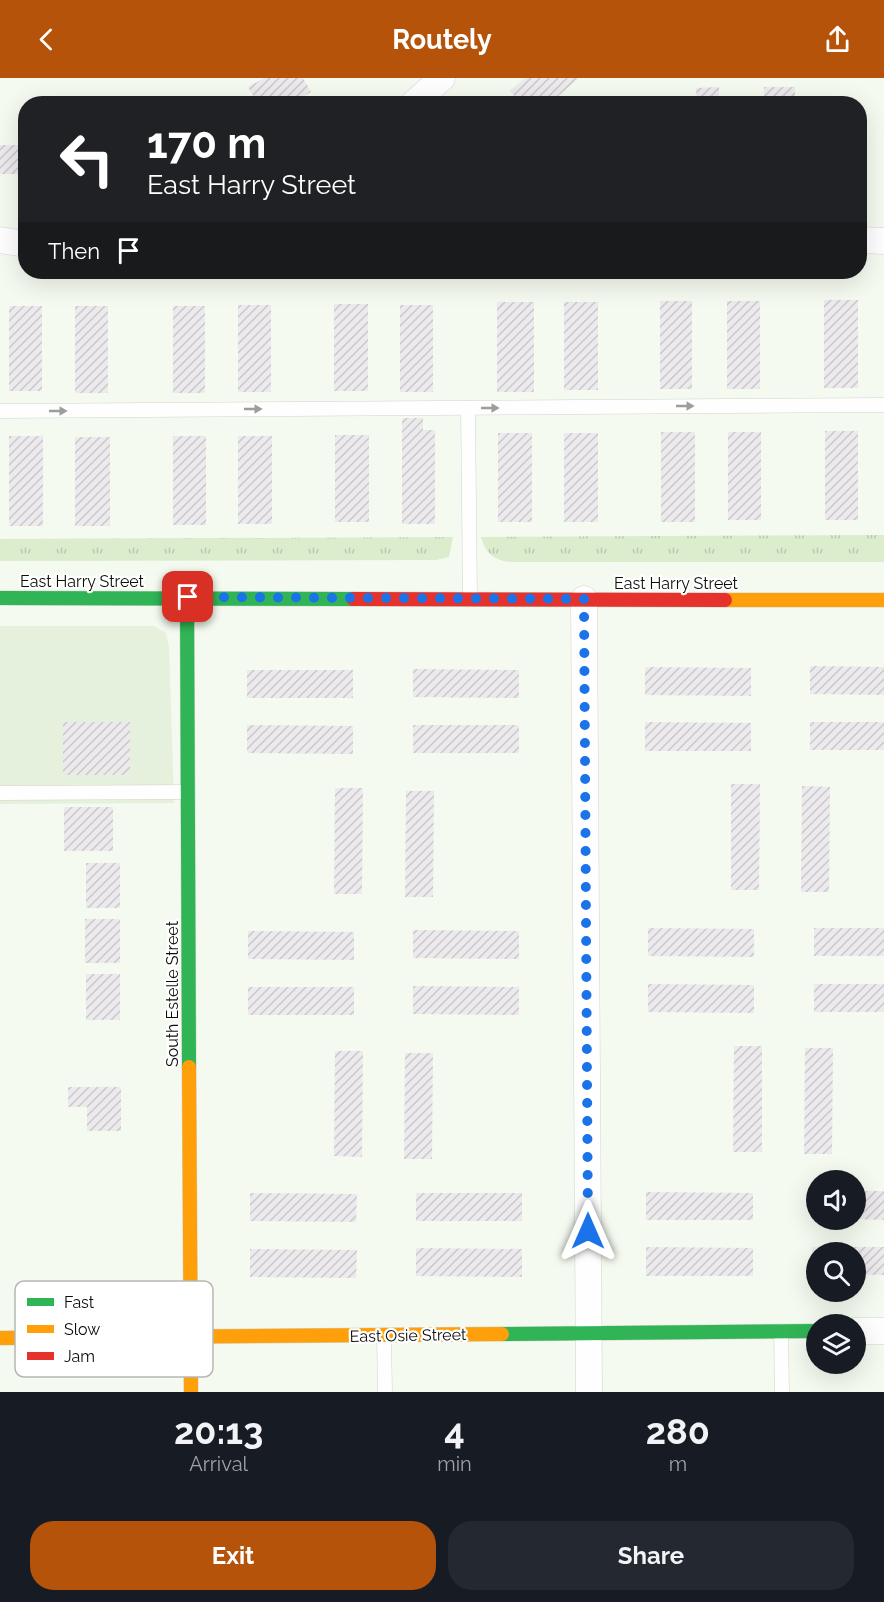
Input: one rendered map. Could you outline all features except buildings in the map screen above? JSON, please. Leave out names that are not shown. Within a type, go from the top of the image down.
[{"type":"street","points":[[421,96],[442,78]]},
{"type":"street","points":[[0,240],[18,244]]},
{"type":"street","points":[[867,240],[884,241]]},
{"type":"street","points":[[0,248],[18,247]]},
{"type":"street","name":"South Estelle Street","points":[[188,597],[190,1281]]},
{"type":"street","name":"East Harry Street","points":[[0,598],[884,600]]},
{"type":"street","points":[[584,599],[589,1392]]},
{"type":"street","points":[[866,1331],[884,1330]]},
{"type":"street","name":"East Osie Street","points":[[213,1336],[806,1331]]},
{"type":"street","name":"East Osie Street","points":[[0,1338],[15,1338]]},
{"type":"lane","points":[[0,411],[884,405]]},
{"type":"lane","points":[[468,408],[470,598]]},
{"type":"lane","points":[[0,793],[188,792]]},
{"type":"lane","points":[[781,1331],[782,1392]]},
{"type":"lane","points":[[384,1335],[385,1392]]},
{"type":"shaded area","points":[[0,626],[154,626],[166,633],[169,647],[174,803],[0,804]]},
{"type":"green space","points":[[884,535],[884,562],[509,562],[490,554],[481,537]]},
{"type":"green space","points":[[453,537],[449,557],[436,560],[0,561],[0,539]]},
{"type":"traffic: fast","points":[[187,597],[189,1067]]},
{"type":"traffic: fast","points":[[0,598],[353,599]]},
{"type":"traffic: fast","points":[[502,1334],[806,1331]]},
{"type":"traffic: slow","points":[[725,600],[884,600]]},
{"type":"traffic: slow","points":[[189,1067],[190,1281]]},
{"type":"traffic: slow","points":[[213,1336],[502,1334]]},
{"type":"traffic: slow","points":[[0,1338],[15,1338]]},
{"type":"traffic: slow","points":[[191,1377],[191,1392]]},
{"type":"traffic: jam","points":[[353,599],[725,600]]},
{"type":"route","points":[[188,597],[584,599],[588,1231]]}]
